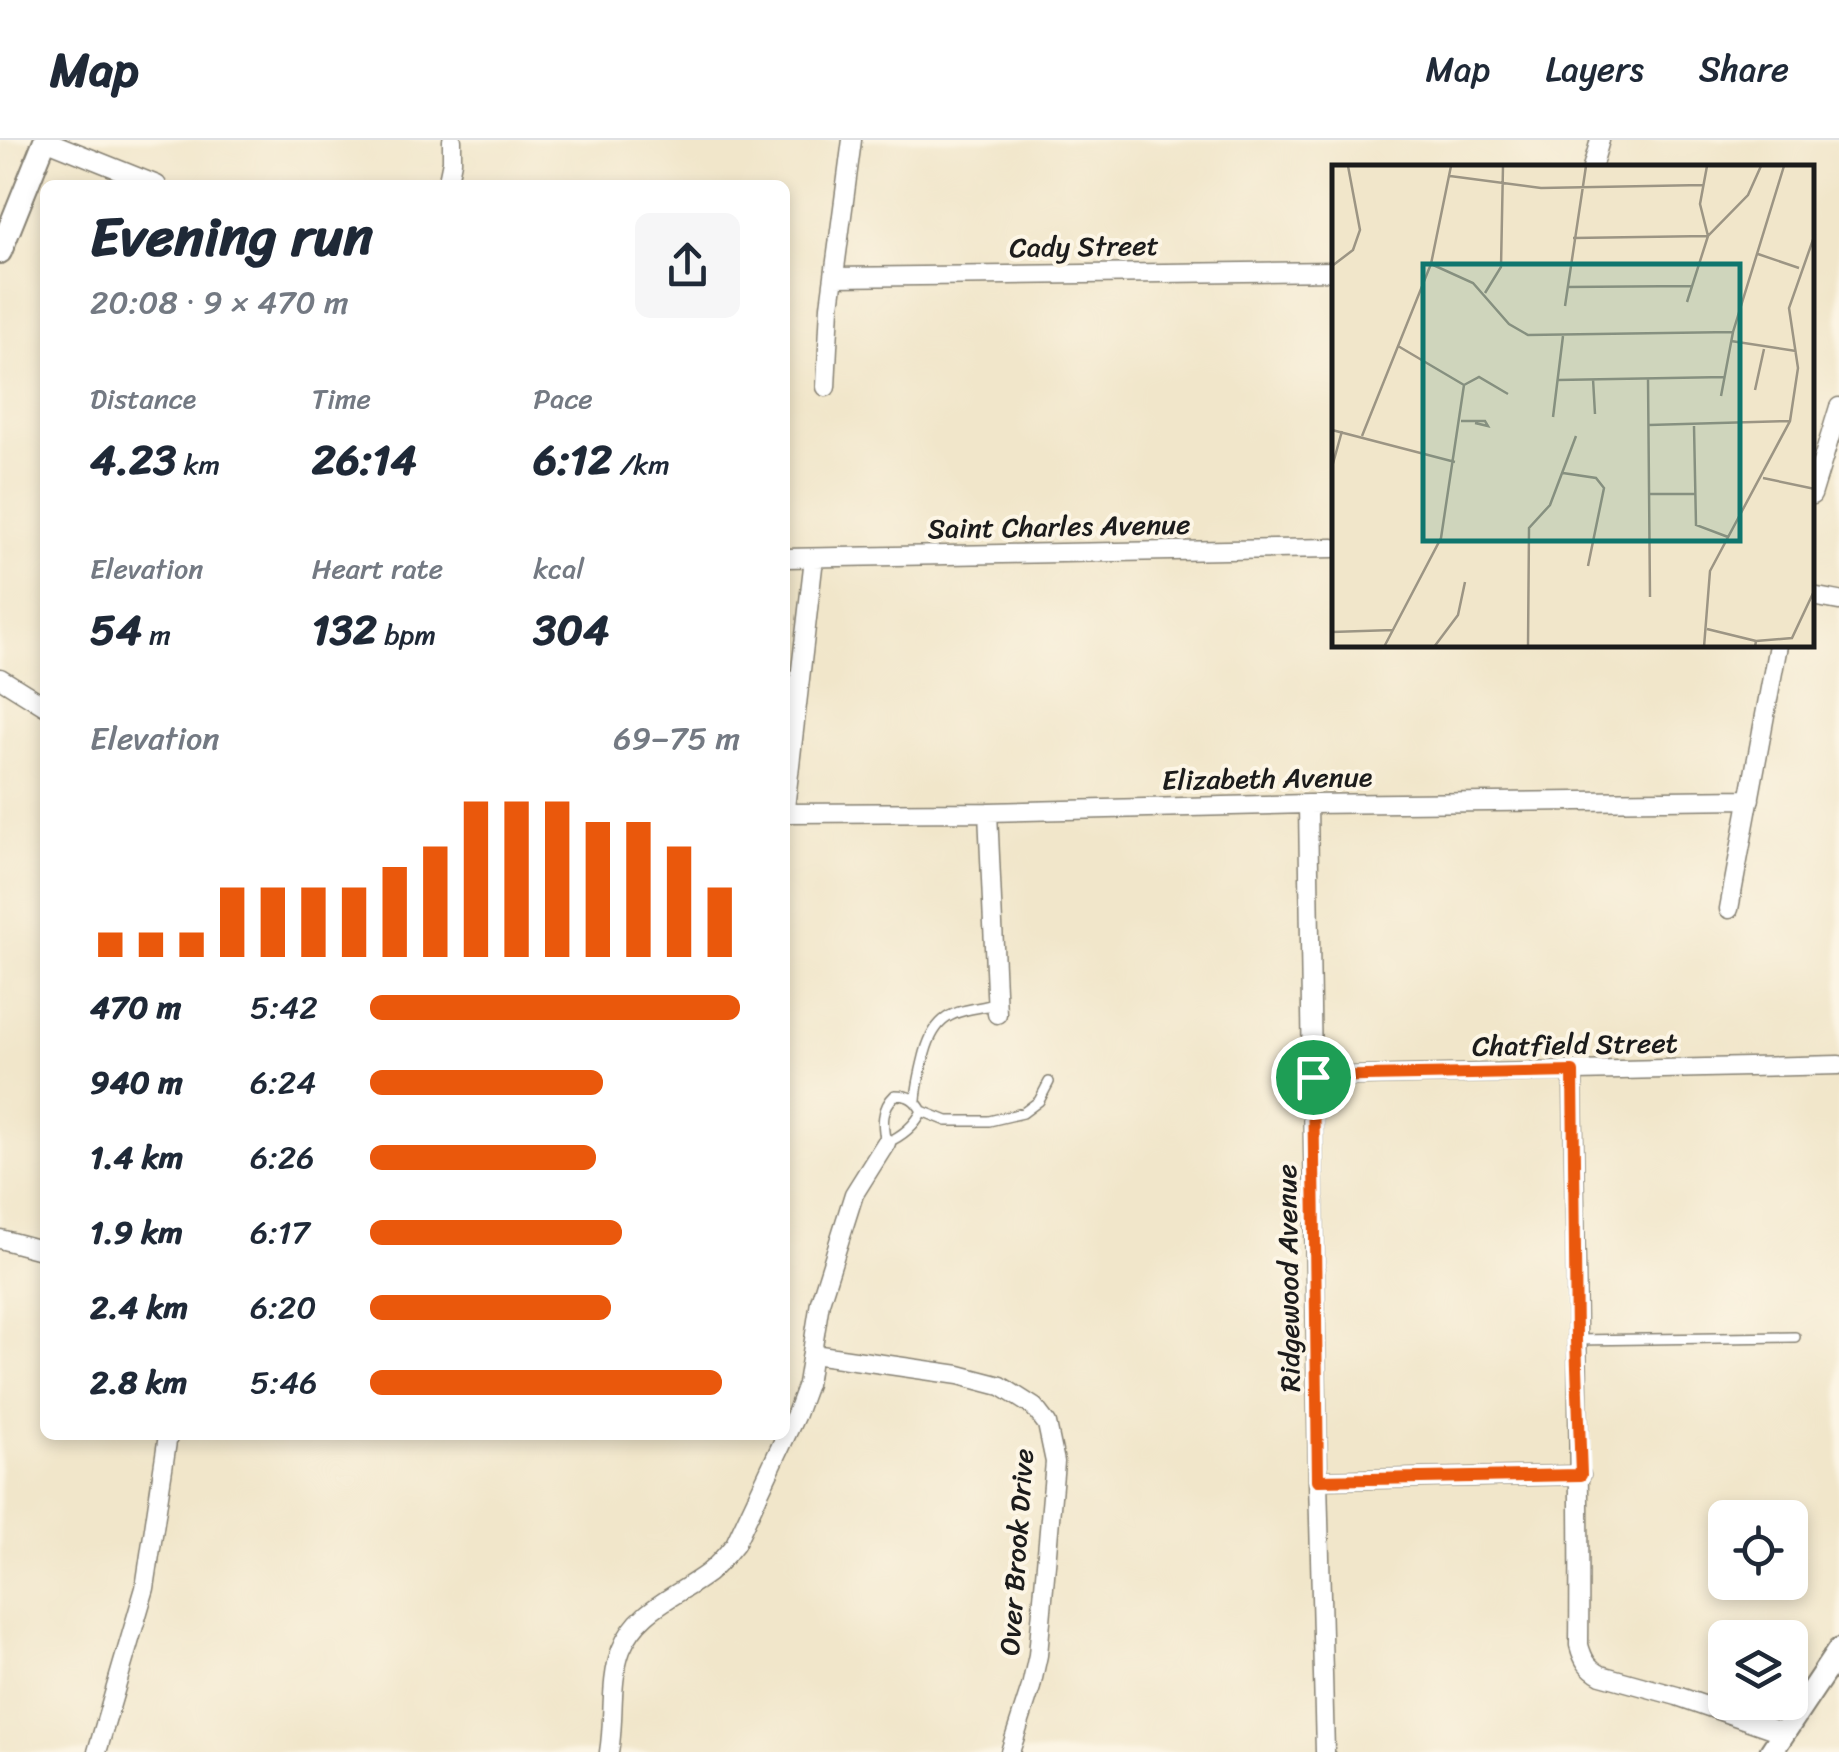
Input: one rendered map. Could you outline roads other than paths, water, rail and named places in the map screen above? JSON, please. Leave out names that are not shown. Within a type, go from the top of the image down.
[{"type":"street","points":[[0,252],[45,140],[145,180]]},
{"type":"street","points":[[447,180],[452,140]]},
{"type":"street","points":[[826,387],[834,277],[852,140]]},
{"type":"street","points":[[1593,165],[1600,140]]},
{"type":"street","name":"Cady Street","points":[[834,277],[1332,271]]},
{"type":"street","points":[[1814,488],[1839,407]]},
{"type":"street","name":"Saint Charles Avenue","points":[[790,558],[1332,548]]},
{"type":"street","points":[[790,767],[814,558]]},
{"type":"street","points":[[1814,596],[1839,601]]},
{"type":"street","points":[[1729,908],[1777,648]]},
{"type":"street","points":[[0,678],[40,703]]},
{"type":"street","name":"Elizabeth Avenue","points":[[790,810],[988,812],[1750,799]]},
{"type":"street","name":"Ridgewood Avenue","points":[[1308,804],[1324,1752]]},
{"type":"street","points":[[988,812],[997,1009]]},
{"type":"street","name":"Chatfield Street","points":[[1313,1077],[1839,1065]]},
{"type":"street","points":[[1573,1072],[1582,1655],[1592,1670],[1602,1676],[1677,1696],[1778,1743],[1839,1650]]},
{"type":"street","points":[[790,1427],[807,1384],[820,1302],[854,1194],[886,1143]]},
{"type":"street","points":[[0,1239],[40,1250]]},
{"type":"street","name":"Over Brook Drive","points":[[813,1354],[1001,1386],[1034,1407],[1048,1424],[1056,1462],[1038,1655],[1032,1687],[1010,1752]]},
{"type":"street","points":[[96,1752],[145,1588],[167,1440]]},
{"type":"street","points":[[609,1752],[611,1706],[621,1650],[634,1626],[650,1609],[721,1562],[735,1544],[784,1440]]},
{"type":"street","points":[[1318,1480],[1581,1475]]},
{"type":"lane","points":[[916,1100],[931,1034],[939,1022],[968,1010],[997,1009]]},
{"type":"lane","points":[[922,1111],[909,1129],[886,1143],[883,1114],[887,1102],[895,1095],[906,1095],[916,1100],[922,1111],[947,1121],[989,1121],[1023,1113],[1039,1101],[1049,1082]]},
{"type":"lane","points":[[1576,1340],[1795,1338]]}]
